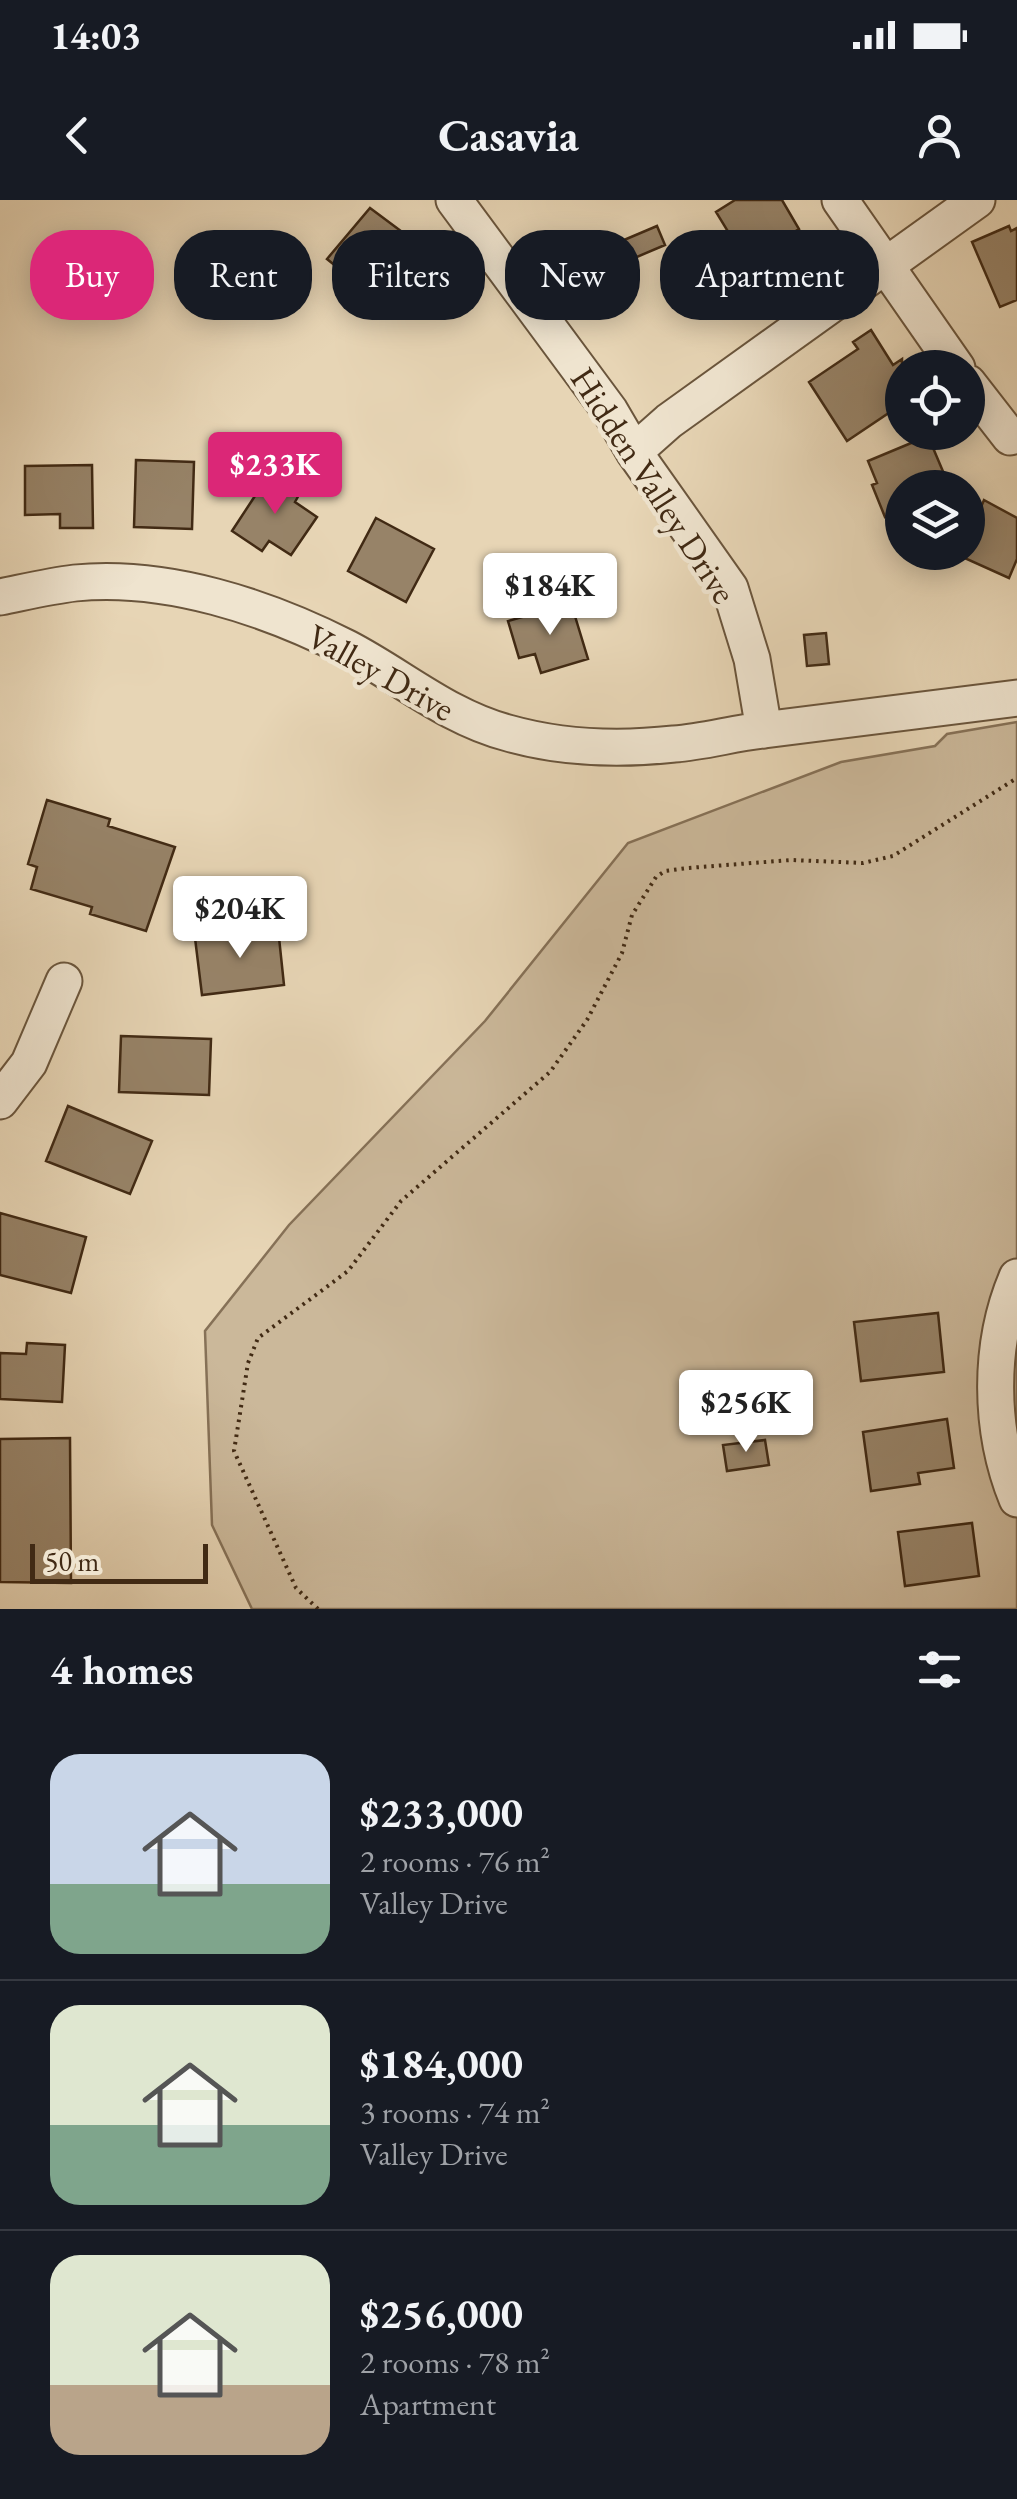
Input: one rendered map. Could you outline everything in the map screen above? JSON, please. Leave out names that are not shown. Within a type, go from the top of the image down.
[{"type":"street","name":"Hidden Valley Drive","points":[[454,200],[610,411],[634,452],[730,588],[752,660],[764,730]]},
{"type":"street","points":[[840,200],[944,350]]},
{"type":"street","points":[[634,452],[670,420],[977,200]]},
{"type":"street","points":[[985,405],[1010,437],[1017,436]]},
{"type":"street","name":"Valley Drive","points":[[0,597],[77,583],[135,585],[192,592],[256,608],[348,648],[460,716],[505,733],[564,746],[676,744],[764,730]]},
{"type":"street","points":[[764,730],[1017,698]]},
{"type":"street","points":[[0,1102],[29,1064],[64,981]]},
{"type":"street","points":[[1017,1277],[998,1356],[996,1420],[1017,1498]]},
{"type":"path","points":[[318,1609],[296,1588],[234,1451],[248,1363],[258,1338],[348,1271],[401,1202],[550,1072],[588,1020],[622,953],[632,915],[656,877],[665,871],[688,868],[791,860],[863,863],[893,856],[1017,778]]},
{"type":"shaded area","points":[[1017,722],[1017,1609],[252,1609],[212,1525],[205,1331],[289,1225],[485,1021],[628,843],[841,762],[935,746],[947,734]]},
{"type":"building","points":[[735,200],[782,200],[799,229],[727,230],[716,212]]},
{"type":"building","points":[[370,208],[400,230],[351,230]]},
{"type":"building","points":[[657,226],[660,247],[640,256],[640,233]]},
{"type":"building","points":[[1009,226],[1011,231],[1017,228],[1017,300],[1000,307],[972,242]]},
{"type":"building","points":[[871,330],[885,352],[885,415],[847,441],[809,382],[858,349],[853,342]]},
{"type":"building","points":[[894,450],[934,450],[942,470],[885,470],[885,517],[872,485],[877,483],[868,461]]},
{"type":"building","points":[[136,460],[194,462],[192,529],[134,527]]},
{"type":"building","points":[[92,465],[93,528],[60,528],[60,514],[25,515],[25,466]]},
{"type":"building","points":[[270,473],[300,493],[295,502],[317,517],[291,555],[269,541],[262,551],[232,531]]},
{"type":"building","points":[[985,501],[1017,518],[1017,559],[1009,578],[985,567]]},
{"type":"building","points":[[376,518],[434,549],[406,602],[348,571]]},
{"type":"building","points":[[571,603],[588,659],[541,673],[535,654],[519,658],[508,621]]},
{"type":"building","points":[[826,633],[829,664],[807,666],[804,635]]},
{"type":"building","points":[[47,800],[110,819],[108,826],[175,847],[146,931],[90,914],[92,907],[31,889],[37,867],[28,864]]},
{"type":"building","points":[[278,928],[284,985],[202,995],[195,938]]},
{"type":"building","points":[[121,1036],[211,1039],[209,1095],[119,1092]]},
{"type":"building","points":[[68,1106],[152,1141],[130,1194],[46,1161]]},
{"type":"building","points":[[0,1213],[86,1237],[71,1293],[0,1275]]},
{"type":"building","points":[[938,1313],[944,1372],[861,1381],[854,1322]]},
{"type":"building","points":[[27,1343],[65,1345],[62,1402],[0,1399],[0,1353],[26,1354]]},
{"type":"building","points":[[947,1419],[954,1468],[918,1473],[920,1484],[871,1491],[863,1432]]},
{"type":"building","points":[[70,1438],[71,1583],[0,1582],[0,1439]]},
{"type":"building","points":[[765,1440],[769,1465],[727,1471],[723,1445]]},
{"type":"building","points":[[972,1523],[979,1576],[905,1586],[898,1532]]}]
